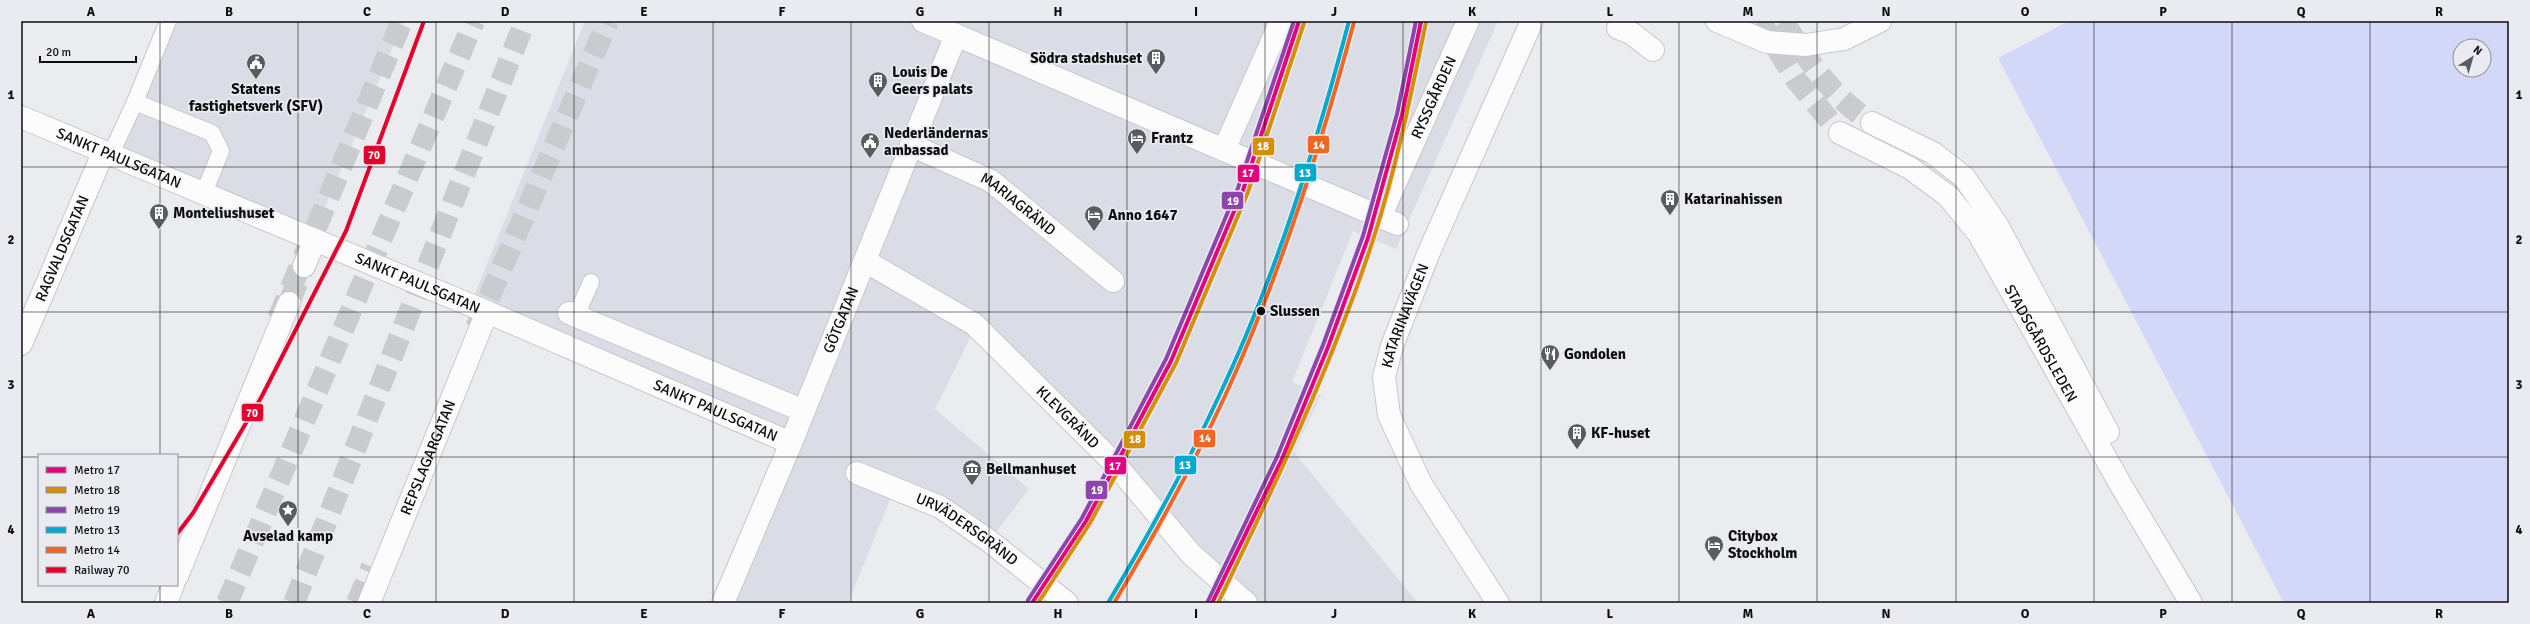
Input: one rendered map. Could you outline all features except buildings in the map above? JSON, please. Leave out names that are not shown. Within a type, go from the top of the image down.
[{"type":"street","name":"RYSSGÅRDEN","points":[[923,21],[1389,221],[1468,21]]},
{"type":"street","points":[[1224,150],[1281,21]]},
{"type":"street","name":"KATARINAVÄGEN","points":[[1498,603],[1421,484],[1390,416],[1384,377],[1392,346],[1429,252],[1532,21]]},
{"type":"street","points":[[1717,21],[1767,42],[1806,45],[1844,39],[1880,21]]},
{"type":"street","points":[[1619,25],[1653,50]]},
{"type":"street","name":"GÖTGATAN","points":[[723,603],[791,443],[956,35]]},
{"type":"street","name":"SANKT PAULSGATAN","points":[[21,117],[107,155],[487,312],[791,443]]},
{"type":"street","name":"STADSGÅRDSLEDEN","points":[[1872,123],[1933,153],[1964,177],[1997,225],[2137,486],[2205,603]]},
{"type":"street","name":"STADSGÅRDSLEDEN","points":[[1840,133],[1910,168],[1948,196],[1979,234],[2122,488],[2191,603]]},
{"type":"street","name":"MARIAGRÄND","points":[[912,145],[991,181],[1113,281]]},
{"type":"street","name":"RAGVALDSGATAN","points":[[21,344],[107,155]]},
{"type":"street","points":[[304,266],[315,240]]},
{"type":"street","name":"KLEVGRÄND","points":[[865,261],[974,324],[1115,464],[1192,554],[1246,603]]},
{"type":"street","points":[[178,574],[289,303]]},
{"type":"street","name":"REPSLAGARGATAN","points":[[369,603],[487,312]]},
{"type":"street","points":[[573,314],[804,410]]},
{"type":"street","name":"URVÄDERSGRÄND","points":[[857,473],[940,507],[988,540],[1067,603]]},
{"type":"street","points":[[166,603],[173,586]]},
{"type":"lane","points":[[107,155],[134,102],[168,21]]},
{"type":"lane","points":[[134,102],[212,133],[221,151],[203,194]]},
{"type":"lane","points":[[573,314],[591,282]]},
{"type":"shaded area","points":[[168,21],[404,21],[312,238],[109,160]]},
{"type":"shaded area","points":[[585,21],[1498,21],[1396,249],[1353,231],[1292,382],[1321,395],[1294,452],[1418,603],[1235,603],[975,328],[935,409],[1029,489],[990,540],[896,485],[848,603],[719,603],[789,443],[470,306]]},
{"type":"water","points":[[2069,21],[2509,21],[2509,603],[2284,603],[1998,58]]},
{"type":"tunnel","points":[[278,319],[402,21]]},
{"type":"tunnel","points":[[227,603],[474,21]]},
{"type":"tunnel","points":[[294,603],[525,21]]},
{"type":"tunnel","points":[[476,328],[608,21]]},
{"type":"tunnel","points":[[1760,21],[1797,81],[1840,133]]},
{"type":"tunnel","points":[[1783,21],[1802,51],[1822,77],[1844,101],[1872,123]]},
{"type":"tunnel","points":[[289,303],[304,266]]},
{"type":"tunnel","points":[[357,603],[372,567]]},
{"type":"metro line","name":"19","points":[[1028,600],[1082,518],[1166,359],[1238,188],[1294,21]]},
{"type":"metro line","name":"17","points":[[1032,603],[1086,521],[1171,361],[1243,190],[1299,21]]},
{"type":"metro line","name":"13","points":[[1108,603],[1180,475],[1240,351],[1259,305],[1293,212],[1349,21]]},
{"type":"metro line","name":"19","points":[[1208,601],[1277,457],[1323,345],[1363,236],[1397,114],[1416,21]]},
{"type":"metro line","name":"17","points":[[1212,603],[1282,459],[1328,347],[1368,238],[1402,115],[1421,21]]},
{"type":"metro line","name":"14","points":[[1114,603],[1186,475],[1225,396],[1245,351],[1281,259],[1313,165],[1354,22]]},
{"type":"metro line","name":"18","points":[[1218,603],[1302,424],[1340,333],[1357,287],[1389,186],[1409,104],[1426,22]]},
{"type":"metro line","name":"18","points":[[1038,603],[1090,523],[1176,363],[1248,192],[1304,23]]},
{"type":"rail line","name":"70","points":[[178,533],[193,513],[262,396],[346,231],[424,21]]},
{"type":"place","name":"Södra stadshuset","points":[[1156,75]]},
{"type":"place","name":"Statens fastighetsverk (SFV)","points":[[256,80]]},
{"type":"place","name":"Louis De Geers palats","points":[[878,98]]},
{"type":"place","name":"Frantz","points":[[1137,155]]},
{"type":"place","name":"Nederländernas ambassad","points":[[870,159]]},
{"type":"place","name":"Katarinahissen","points":[[1670,216]]},
{"type":"place","name":"Monteliushuset","points":[[159,230]]},
{"type":"place","name":"Anno 1647","points":[[1094,232]]},
{"type":"place","name":"Slussen","points":[[1261,311]]},
{"type":"place","name":"Gondolen","points":[[1550,371]]},
{"type":"place","name":"KF-huset","points":[[1577,450]]},
{"type":"place","name":"Bellmanhuset","points":[[972,486]]},
{"type":"place","name":"Avselad kamp","points":[[288,527]]},
{"type":"place","name":"Citybox Stockholm","points":[[1714,562]]}]
